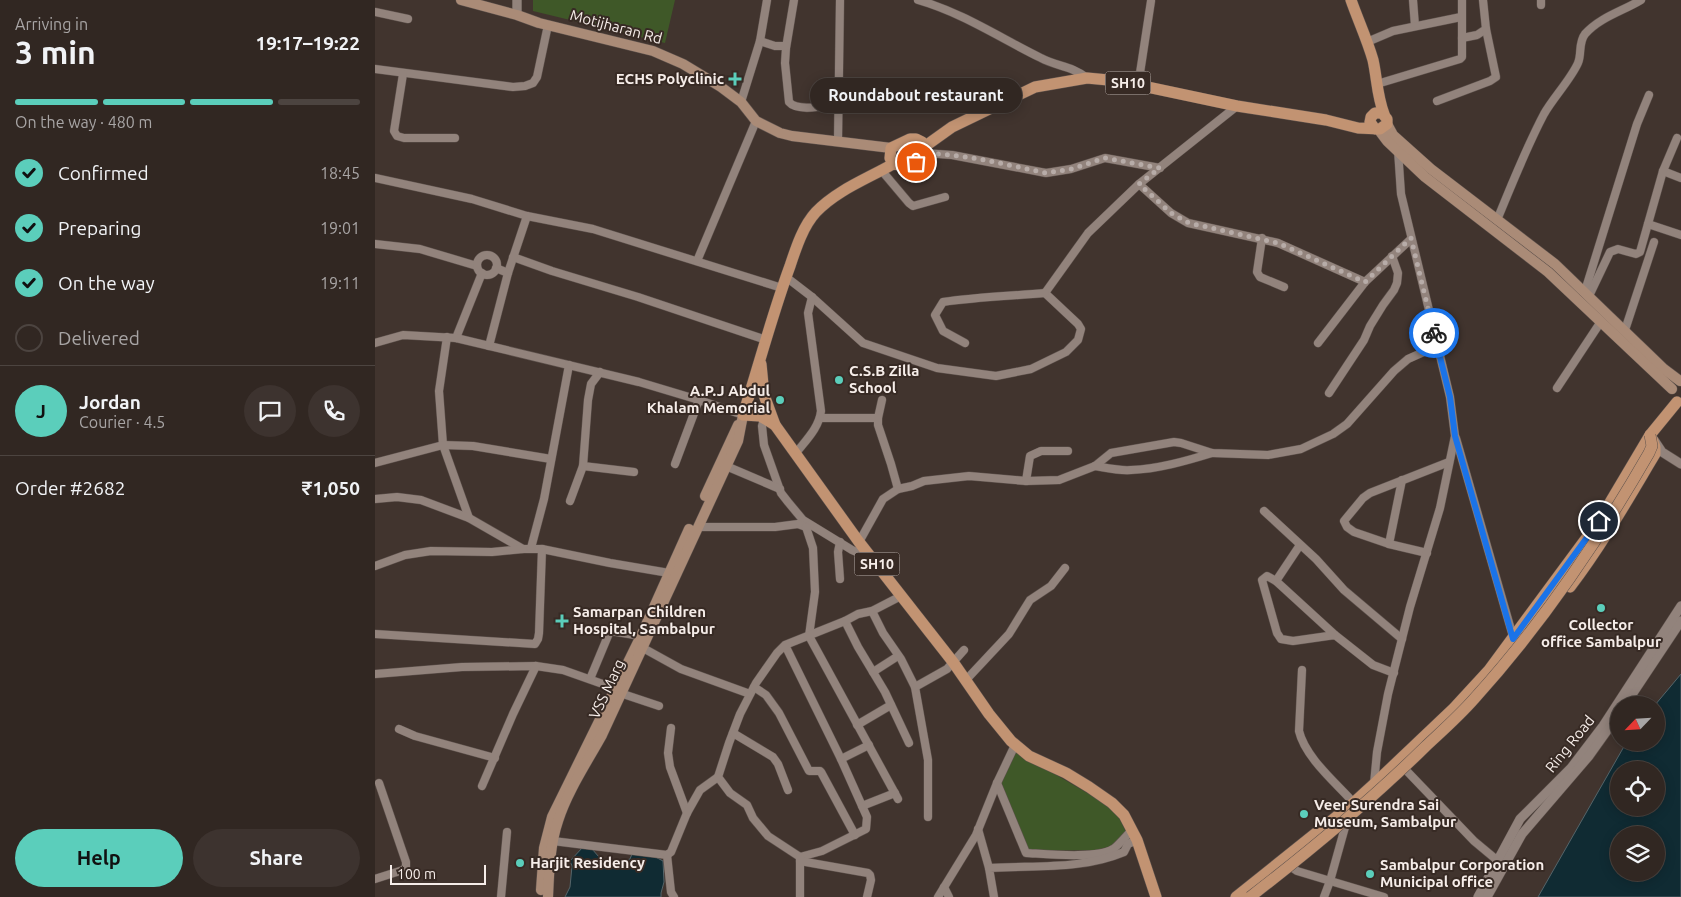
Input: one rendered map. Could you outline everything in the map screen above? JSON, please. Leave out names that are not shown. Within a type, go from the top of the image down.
[{"type":"main road","name":"Motijharan Rd","points":[[461,0],[548,25],[653,51],[683,64],[731,92],[756,121],[779,133],[891,148]]},
{"type":"main road","points":[[1255,897],[1345,825],[1402,766],[1489,670],[1599,521],[1651,435],[1679,403],[1672,396],[1672,390],[1675,384],[1680,381],[1587,294],[1516,240],[1425,177],[1393,135],[1379,121],[1377,84],[1367,42],[1351,0]]},
{"type":"main road","name":"SH10","points":[[1156,897],[1134,835],[1124,815],[1112,803],[1075,778],[1029,756],[1013,743],[965,681],[953,662],[859,542],[775,426],[759,416],[742,419],[797,245],[808,223],[815,214],[837,195],[893,164],[901,165],[916,162],[922,158],[924,150],[952,127],[1035,87],[1087,78],[1119,81],[1237,106],[1345,124],[1379,121]]},
{"type":"main road","points":[[893,164],[890,158],[891,148],[910,140],[916,140],[921,142],[924,150]]},
{"type":"main road","points":[[1401,147],[1497,220],[1516,240]]},
{"type":"main road","points":[[1552,268],[1601,322],[1672,390]]},
{"type":"main road","points":[[761,360],[765,395],[775,426]]},
{"type":"main road","points":[[541,897],[544,848],[555,819],[619,687],[669,573],[742,419]]},
{"type":"main road","name":"VSS Marg","points":[[619,687],[643,648],[738,441],[742,419]]},
{"type":"main road","points":[[1235,897],[1282,861],[1374,784],[1402,766],[1464,716],[1518,653],[1590,560],[1625,506],[1655,454],[1651,435]]},
{"type":"main road","points":[[1250,897],[1362,807],[1452,721],[1493,678],[1543,616],[1593,546],[1649,453],[1652,446],[1651,435]]},
{"type":"main road","points":[[548,897],[555,819]]},
{"type":"street","points":[[517,0],[517,15]]},
{"type":"street","points":[[741,102],[760,41],[767,0]]},
{"type":"street","points":[[794,0],[785,63],[789,102],[792,106],[799,108],[837,105]]},
{"type":"street","points":[[838,141],[837,105],[840,0]]},
{"type":"street","points":[[919,0],[941,7],[1043,60],[1064,65],[1078,71],[1087,78]]},
{"type":"street","points":[[1138,86],[1151,0]]},
{"type":"street","points":[[1413,0],[1415,26]]},
{"type":"street","points":[[1377,84],[1456,62],[1462,57],[1462,0]]},
{"type":"street","points":[[1437,101],[1496,77],[1486,29],[1483,0]]},
{"type":"street","points":[[1497,220],[1545,112],[1578,63],[1583,38],[1593,27],[1624,4],[1641,0]]},
{"type":"street","points":[[375,12],[408,19]]},
{"type":"street","points":[[1367,42],[1393,31],[1461,17]]},
{"type":"street","points":[[375,69],[513,87],[525,86],[533,83],[537,77],[548,25]]},
{"type":"street","points":[[1462,38],[1477,35],[1486,29]]},
{"type":"street","points":[[760,41],[775,46],[786,46]]},
{"type":"street","points":[[403,74],[394,131],[397,136],[404,138],[455,138]]},
{"type":"street","points":[[1587,294],[1637,124],[1649,95]]},
{"type":"street","points":[[965,343],[943,332],[935,315],[943,302],[977,297],[995,298],[1045,293],[1088,233],[1139,184],[1237,106]]},
{"type":"street","points":[[697,261],[756,121]]},
{"type":"street","points":[[1587,294],[1609,252],[1618,249],[1636,254],[1640,252],[1663,171],[1677,138]]},
{"type":"street","points":[[1401,147],[1401,194],[1450,397],[1455,436],[1518,653]]},
{"type":"street","points":[[924,150],[1046,173],[1071,169],[1105,158],[1160,168]]},
{"type":"street","points":[[882,170],[913,206],[945,197]]},
{"type":"street","points":[[1663,171],[1681,178]]},
{"type":"street","points":[[375,178],[472,199],[527,216],[593,229],[782,288]]},
{"type":"street","points":[[1139,184],[1171,213],[1189,223],[1278,243],[1365,282]]},
{"type":"street","points":[[489,346],[508,273],[527,216]]},
{"type":"street","points":[[1648,224],[1681,235]]},
{"type":"street","points":[[1262,238],[1257,272],[1260,278],[1284,287]]},
{"type":"street","points":[[1318,343],[1365,282],[1411,238]]},
{"type":"street","points":[[1625,330],[1654,242]]},
{"type":"street","points":[[375,244],[420,249],[477,266],[482,273],[490,274],[496,268],[497,263],[491,256],[481,257],[477,266]]},
{"type":"street","points":[[1329,393],[1394,290],[1398,273],[1392,256]]},
{"type":"street","points":[[513,257],[766,340]]},
{"type":"street","points":[[496,268],[508,273]]},
{"type":"street","points":[[456,338],[482,273]]},
{"type":"street","points":[[786,277],[863,342],[937,368],[996,376],[1031,369],[1066,352],[1078,340],[1081,328],[1045,293]]},
{"type":"street","points":[[796,453],[814,431],[821,411],[808,313],[812,297]]},
{"type":"street","points":[[1557,388],[1601,322]]},
{"type":"street","points":[[375,343],[403,334],[456,338],[600,372],[699,400],[742,419]]},
{"type":"street","points":[[447,337],[439,392],[443,445],[469,518]]},
{"type":"street","points":[[859,542],[883,500],[897,489],[924,481],[969,476],[1026,481],[1059,480],[1095,466],[1111,453],[1174,442],[1212,453],[1268,455],[1301,449],[1333,434],[1347,424],[1394,371],[1408,359],[1437,346]]},
{"type":"street","points":[[527,549],[544,499],[569,365]]},
{"type":"street","points":[[570,501],[583,466],[591,384],[600,372]]},
{"type":"street","points":[[675,464],[699,400]]},
{"type":"street","points":[[882,400],[878,425],[897,489]]},
{"type":"street","points":[[764,418],[761,426],[764,445],[780,489],[795,511],[808,525],[874,561]]},
{"type":"street","points":[[820,418],[878,418]]},
{"type":"street","points":[[1651,435],[1662,452],[1681,464]]},
{"type":"street","points":[[1374,784],[1377,752],[1388,694],[1440,508],[1455,436]]},
{"type":"street","points":[[375,463],[443,445],[473,446],[551,459]]},
{"type":"street","points":[[1026,481],[1030,456],[1041,451],[1068,451]]},
{"type":"street","points":[[1095,466],[1131,470],[1146,469],[1187,461],[1212,453]]},
{"type":"street","points":[[1427,553],[1389,544],[1354,532],[1347,527],[1344,521],[1363,498],[1370,493],[1449,462]]},
{"type":"street","points":[[583,466],[634,472]]},
{"type":"street","points":[[726,466],[780,489]]},
{"type":"street","points":[[1389,544],[1402,480]]},
{"type":"street","points":[[375,499],[397,497],[421,500],[469,518],[527,549]]},
{"type":"street","points":[[1264,511],[1300,544],[1344,590],[1402,639]]},
{"type":"street","points":[[698,527],[808,525]]},
{"type":"street","points":[[808,525],[813,548],[815,592],[809,636],[896,796],[861,806]]},
{"type":"street","points":[[840,542],[838,552],[840,579]]},
{"type":"street","points":[[1275,581],[1300,544]]},
{"type":"street","points":[[375,634],[537,643],[542,549]]},
{"type":"street","points":[[375,566],[405,555],[431,551],[492,552],[542,549],[669,573]]},
{"type":"street","points":[[965,681],[1009,634],[1030,600],[1051,586],[1065,568]]},
{"type":"street","points":[[1335,635],[1281,640],[1277,633],[1262,580],[1267,576],[1275,581],[1335,635],[1373,665],[1394,673]]},
{"type":"street","points":[[553,841],[667,855],[671,852],[699,790],[718,777],[733,733],[752,690],[777,653],[785,646],[845,622],[858,614],[872,611],[901,596]]},
{"type":"street","name":"Ring Road","points":[[1478,897],[1521,819],[1571,768],[1603,726],[1681,606]]},
{"type":"street","points":[[872,611],[915,687],[928,760],[928,817]]},
{"type":"street","points":[[1631,696],[1681,621]]},
{"type":"street","points":[[845,622],[891,705],[909,743]]},
{"type":"street","points":[[590,679],[609,631],[641,636]]},
{"type":"street","points":[[785,646],[841,759],[867,817],[866,829],[822,851],[800,859]]},
{"type":"street","points":[[643,648],[681,669],[766,695],[779,713],[809,771],[820,770],[855,835]]},
{"type":"street","points":[[915,687],[947,669],[964,650]]},
{"type":"street","points":[[873,672],[899,656]]},
{"type":"street","points":[[482,786],[537,666]]},
{"type":"street","points":[[375,674],[463,667],[537,666],[563,670],[619,687],[659,706]]},
{"type":"street","points":[[1302,670],[1299,731],[1301,739],[1311,756],[1352,803],[1331,881],[1324,897]]},
{"type":"street","points":[[857,725],[891,705]]},
{"type":"street","name":"Ring Road","points":[[1487,897],[1522,834],[1589,756],[1610,727]]},
{"type":"street","points":[[671,728],[668,753],[687,813]]},
{"type":"street","points":[[399,729],[415,736],[495,758]]},
{"type":"street","points":[[733,733],[773,757],[778,764],[788,790]]},
{"type":"street","points":[[938,897],[978,829],[1013,743]]},
{"type":"street","points":[[841,759],[869,746]]},
{"type":"street","points":[[1402,766],[1474,841],[1498,860]]},
{"type":"street","points":[[718,777],[729,793],[747,805],[753,818],[767,836],[800,859],[868,873],[871,880],[867,897]]},
{"type":"street","points":[[375,879],[403,870],[406,867],[406,862],[379,783]]},
{"type":"street","points":[[997,783],[1026,854],[1068,855],[1099,853],[1114,849],[1122,839],[1134,835]]},
{"type":"street","points":[[978,829],[989,868],[994,897]]},
{"type":"street","points":[[501,897],[507,832]]},
{"type":"street","points":[[989,868],[1091,863],[1124,852],[1134,835]]},
{"type":"street","points":[[667,855],[671,892],[674,897]]},
{"type":"street","points":[[800,859],[800,897]]},
{"type":"street","points":[[1282,861],[1297,871],[1384,897]]},
{"type":"street","points":[[944,887],[949,897]]},
{"type":"green space","points":[[533,0],[675,0],[665,43],[533,11]]},
{"type":"green space","points":[[1015,751],[1115,809],[1126,832],[1111,846],[1097,850],[1029,851],[1001,782]]},
{"type":"water","points":[[1681,674],[1681,897],[1538,897],[1610,771],[1610,816],[1665,816],[1665,761],[1616,761],[1621,751],[1665,751],[1665,696],[1663,696]]},
{"type":"water","points":[[583,847],[592,849],[599,857],[606,861],[614,860],[620,863],[630,859],[632,854],[646,852],[663,861],[664,882],[661,897],[565,897],[570,887],[572,866],[570,861]]},
{"type":"way so far","points":[[916,162],[922,158],[924,153],[985,160],[1046,173],[1060,172],[1105,158],[1160,168],[1139,184],[1171,213],[1189,223],[1254,236],[1278,243],[1365,282],[1411,238],[1434,333]]},
{"type":"place","name":"ECHS Polyclinic","points":[[735,79]]},
{"type":"place","name":"Roundabout restaurant","points":[[916,162]]},
{"type":"place","name":"C.S.B Zilla School","points":[[839,380]]},
{"type":"place","name":"A.P.J Abdul Khalam Memorial","points":[[780,400]]},
{"type":"place","name":"Collector office Sambalpur","points":[[1601,608]]},
{"type":"place","name":"Samarpan Children Hospital, Sambalpur","points":[[562,621]]},
{"type":"place","name":"Veer Surendra Sai Museum, Sambalpur","points":[[1304,814]]},
{"type":"place","name":"Harjit Residency","points":[[520,863]]},
{"type":"place","name":"Sambalpur Corporation Municipal office","points":[[1370,874]]},
{"type":"route","points":[[1434,333],[1450,397],[1455,436],[1513,639],[1599,521]]}]
